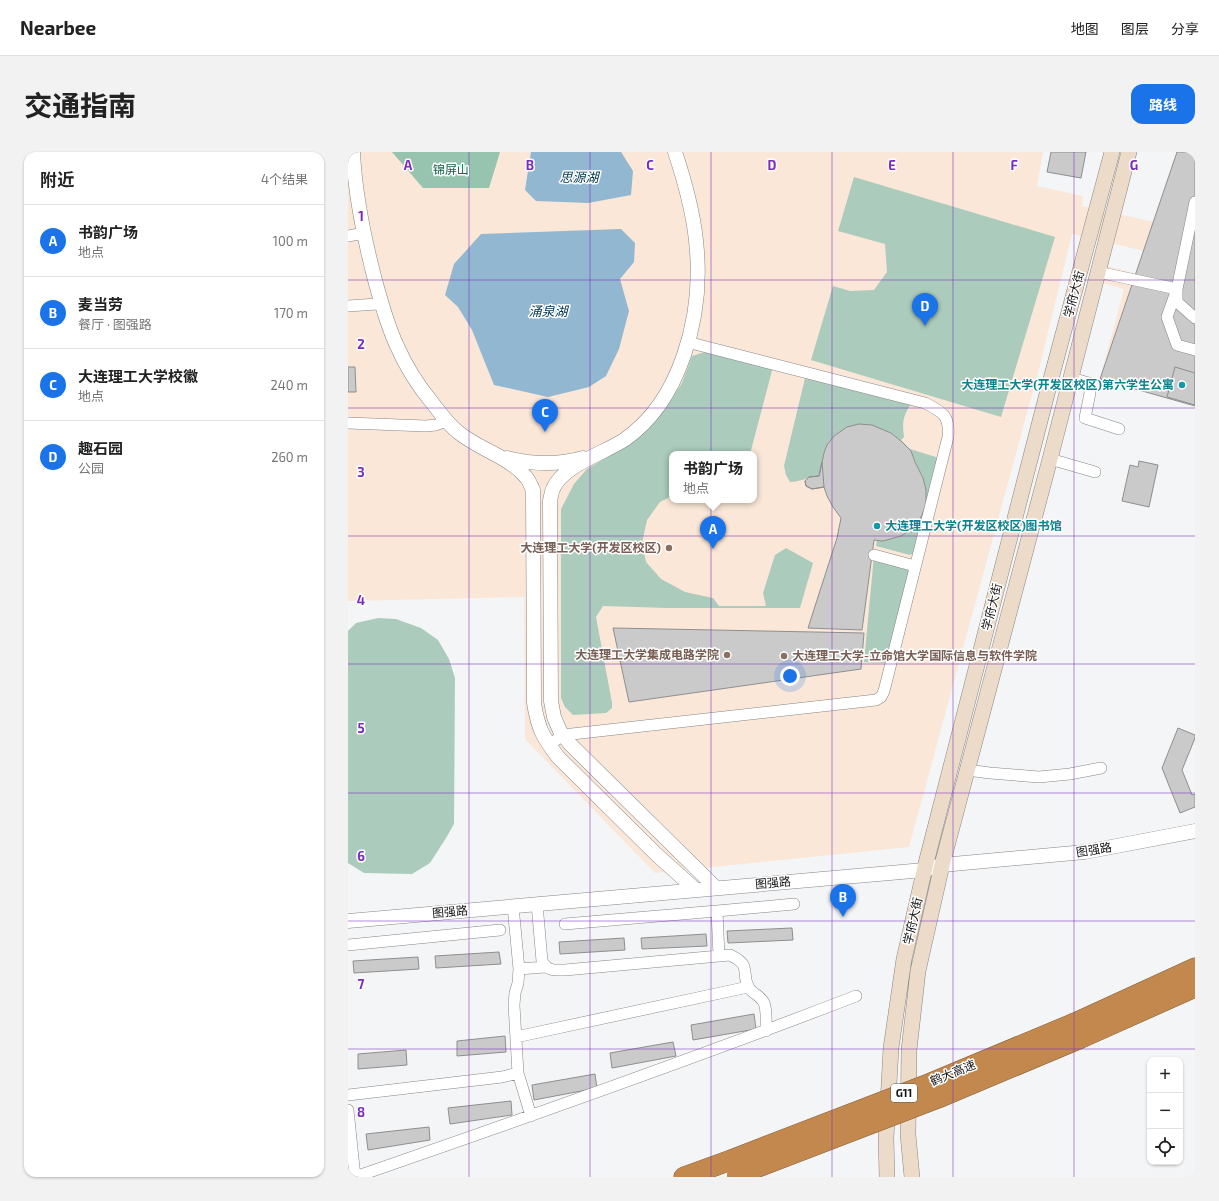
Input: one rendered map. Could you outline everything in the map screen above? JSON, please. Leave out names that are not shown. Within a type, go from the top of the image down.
[{"type":"highway","name":"鹤大高速","points":[[1078,1031],[1195,968]]},
{"type":"highway","name":"鹤大高速","points":[[684,1177],[734,1171],[931,1083],[1078,1031],[1195,987]]},
{"type":"main road","name":"学府大街","points":[[887,1177],[886,1138],[891,1048],[904,959],[924,870],[1050,382],[1112,152]]},
{"type":"main road","name":"学府大街","points":[[912,1177],[908,1135],[909,1050],[918,971],[942,865],[1071,378],[1129,152]]},
{"type":"street","points":[[353,152],[359,206],[373,274],[382,306],[397,345],[406,362],[418,384],[446,420],[458,432],[518,469],[526,477],[533,490],[534,703],[537,722],[545,740],[558,756],[593,792],[657,855],[696,890]]},
{"type":"street","points":[[675,152],[689,198],[697,253],[696,295],[688,342],[679,370],[667,394],[652,414],[625,439],[571,468],[560,478],[553,488],[550,501],[551,701],[554,717],[560,731],[582,756],[716,888]]},
{"type":"street","points":[[1195,202],[1177,290],[1167,317],[1177,345],[1195,350]]},
{"type":"street","points":[[348,236],[364,233]]},
{"type":"street","points":[[1098,272],[1177,290]]},
{"type":"street","points":[[1177,290],[1177,302],[1195,318]]},
{"type":"street","points":[[348,306],[377,304],[382,306]]},
{"type":"street","points":[[549,745],[564,735],[876,700],[881,697],[884,691],[948,437],[949,426],[946,417],[939,410],[925,403],[688,342]]},
{"type":"street","points":[[1071,378],[1088,383],[1090,393],[1085,418],[1119,430]]},
{"type":"street","points":[[348,423],[426,426],[436,425],[446,420]]},
{"type":"street","points":[[489,451],[525,462],[550,463],[575,461],[597,455]]},
{"type":"street","points":[[1050,458],[1095,472]]},
{"type":"street","points":[[874,556],[915,566]]},
{"type":"street","points":[[967,770],[1039,777],[1070,774],[1100,768]]},
{"type":"street","name":"图强路","points":[[348,921],[924,870],[942,865],[1085,852],[1195,831]]},
{"type":"street","points":[[536,904],[542,961],[545,967]]},
{"type":"street","points":[[565,924],[794,904]]},
{"type":"street","points":[[513,906],[519,969],[514,1005],[518,1073],[531,1116]]},
{"type":"street","points":[[717,911],[718,956]]},
{"type":"street","points":[[348,945],[500,930]]},
{"type":"street","points":[[519,969],[545,967],[552,970],[565,970],[730,955],[741,961],[745,969],[748,987],[762,999],[765,1004],[766,1031]]},
{"type":"street","points":[[516,1037],[748,987]]},
{"type":"street","points":[[348,1110],[355,1177],[531,1116],[766,1031],[856,996]]},
{"type":"street","points":[[348,1096],[502,1077],[518,1073]]},
{"type":"shaded area","name":"大连理工大学(开发区校区)","points":[[348,152],[1043,152],[1037,186],[1083,196],[1082,206],[1177,227],[1195,159],[1195,405],[1100,379],[1124,289],[1103,283],[1107,266],[1159,280],[1165,256],[1072,234],[1040,365],[909,847],[655,873],[525,739],[524,597],[348,601]]},
{"type":"green space","name":"锦屏山","points":[[392,152],[500,152],[489,188],[423,188]]},
{"type":"green space","points":[[854,177],[1055,237],[1001,417],[811,360],[833,286],[850,291],[874,290],[887,272],[885,244],[838,231]]},
{"type":"green space","points":[[708,351],[773,367],[751,451],[669,451],[669,498],[660,502],[647,520],[642,543],[646,562],[661,579],[685,592],[713,598],[719,606],[766,606],[763,593],[775,555],[786,548],[813,563],[800,608],[668,608],[603,606],[596,617],[612,708],[606,713],[573,715],[565,707],[561,698],[561,509],[574,484],[587,469],[609,456],[649,425],[665,409],[682,383],[692,356]]},
{"type":"green space","points":[[806,374],[911,404],[906,412],[903,423],[904,437],[901,440],[910,449],[942,459],[916,552],[910,555],[876,546],[877,540],[917,525],[926,504],[926,490],[923,478],[911,451],[891,433],[847,427],[833,437],[827,446],[819,476],[790,482],[786,475],[784,466]]},
{"type":"green space","points":[[874,555],[911,570],[888,663],[864,662]]},
{"type":"green space","points":[[378,618],[396,619],[421,628],[438,640],[449,659],[455,678],[454,824],[430,863],[412,874],[364,873],[348,863],[348,631],[356,623]]},
{"type":"water","name":"思源湖","points":[[531,152],[621,152],[633,171],[631,195],[588,203],[536,201],[525,190]]},
{"type":"water","name":"涌泉湖","points":[[621,229],[635,243],[634,262],[620,279],[629,311],[619,349],[606,376],[589,387],[548,397],[494,385],[472,330],[458,307],[445,295],[454,264],[481,234]]},
{"type":"building","points":[[1051,152],[1086,152],[1081,178],[1047,172]]},
{"type":"building","points":[[1177,152],[1195,152],[1195,406],[1100,379]]},
{"type":"building","points":[[348,367],[355,367],[356,392],[348,392]]},
{"type":"building","name":"大连理工大学(开发区校区)第六学生公寓","points":[[1175,367],[1195,373],[1195,405],[1167,397]]},
{"type":"building","name":"大连理工大学(开发区校区)图书馆","points":[[859,424],[872,425],[891,433],[911,451],[923,478],[926,490],[926,504],[917,525],[904,534],[883,541],[874,540],[862,630],[808,628],[837,538],[841,518],[833,507],[824,487],[812,489],[806,486],[805,481],[809,477],[819,476],[827,445],[834,436],[847,427]]},
{"type":"building","points":[[1139,461],[1158,465],[1149,507],[1122,501],[1130,465],[1138,467]]},
{"type":"building","points":[[822,462],[824,487],[812,489],[806,486],[805,481],[809,477],[819,476]]},
{"type":"building","points":[[613,628],[864,633],[861,669],[629,702]]},
{"type":"building","points":[[1178,728],[1195,735],[1182,770],[1192,795],[1195,794],[1195,807],[1180,813],[1162,768]]},
{"type":"building","points":[[792,928],[793,940],[728,943],[727,931]]},
{"type":"building","points":[[706,934],[707,946],[642,949],[641,938]]},
{"type":"building","points":[[624,938],[625,950],[560,954],[559,942]]},
{"type":"building","points":[[499,952],[501,964],[436,968],[435,956]]},
{"type":"building","points":[[418,957],[419,969],[354,973],[353,961]]},
{"type":"building","points":[[754,1014],[756,1029],[693,1040],[691,1025]]},
{"type":"building","points":[[505,1036],[506,1052],[457,1056],[457,1041]]},
{"type":"building","points":[[673,1042],[676,1056],[612,1068],[610,1053]]},
{"type":"building","points":[[406,1050],[407,1065],[358,1069],[358,1054]]},
{"type":"building","points":[[595,1074],[597,1088],[534,1100],[532,1085]]},
{"type":"building","points":[[511,1101],[512,1115],[450,1124],[448,1108]]},
{"type":"building","points":[[429,1127],[430,1140],[368,1150],[366,1134]]},
{"type":"place","name":"趣石园","points":[[925,326]]},
{"type":"place","name":"大连理工大学(开发区校区)第六学生公寓","points":[[1182,385]]},
{"type":"place","name":"大连理工大学校徽","points":[[545,432]]},
{"type":"place","name":"大连理工大学(开发区校区)图书馆","points":[[877,526]]},
{"type":"place","name":"大连理工大学(开发区校区)","points":[[669,548]]},
{"type":"place","name":"书韵广场","points":[[713,549]]},
{"type":"place","name":"大连理工大学集成电路学院","points":[[727,655]]},
{"type":"place","name":"大连理工大学-立命馆大学国际信息与软件学院","points":[[784,656]]},
{"type":"place","name":"麦当劳","points":[[843,917]]}]
